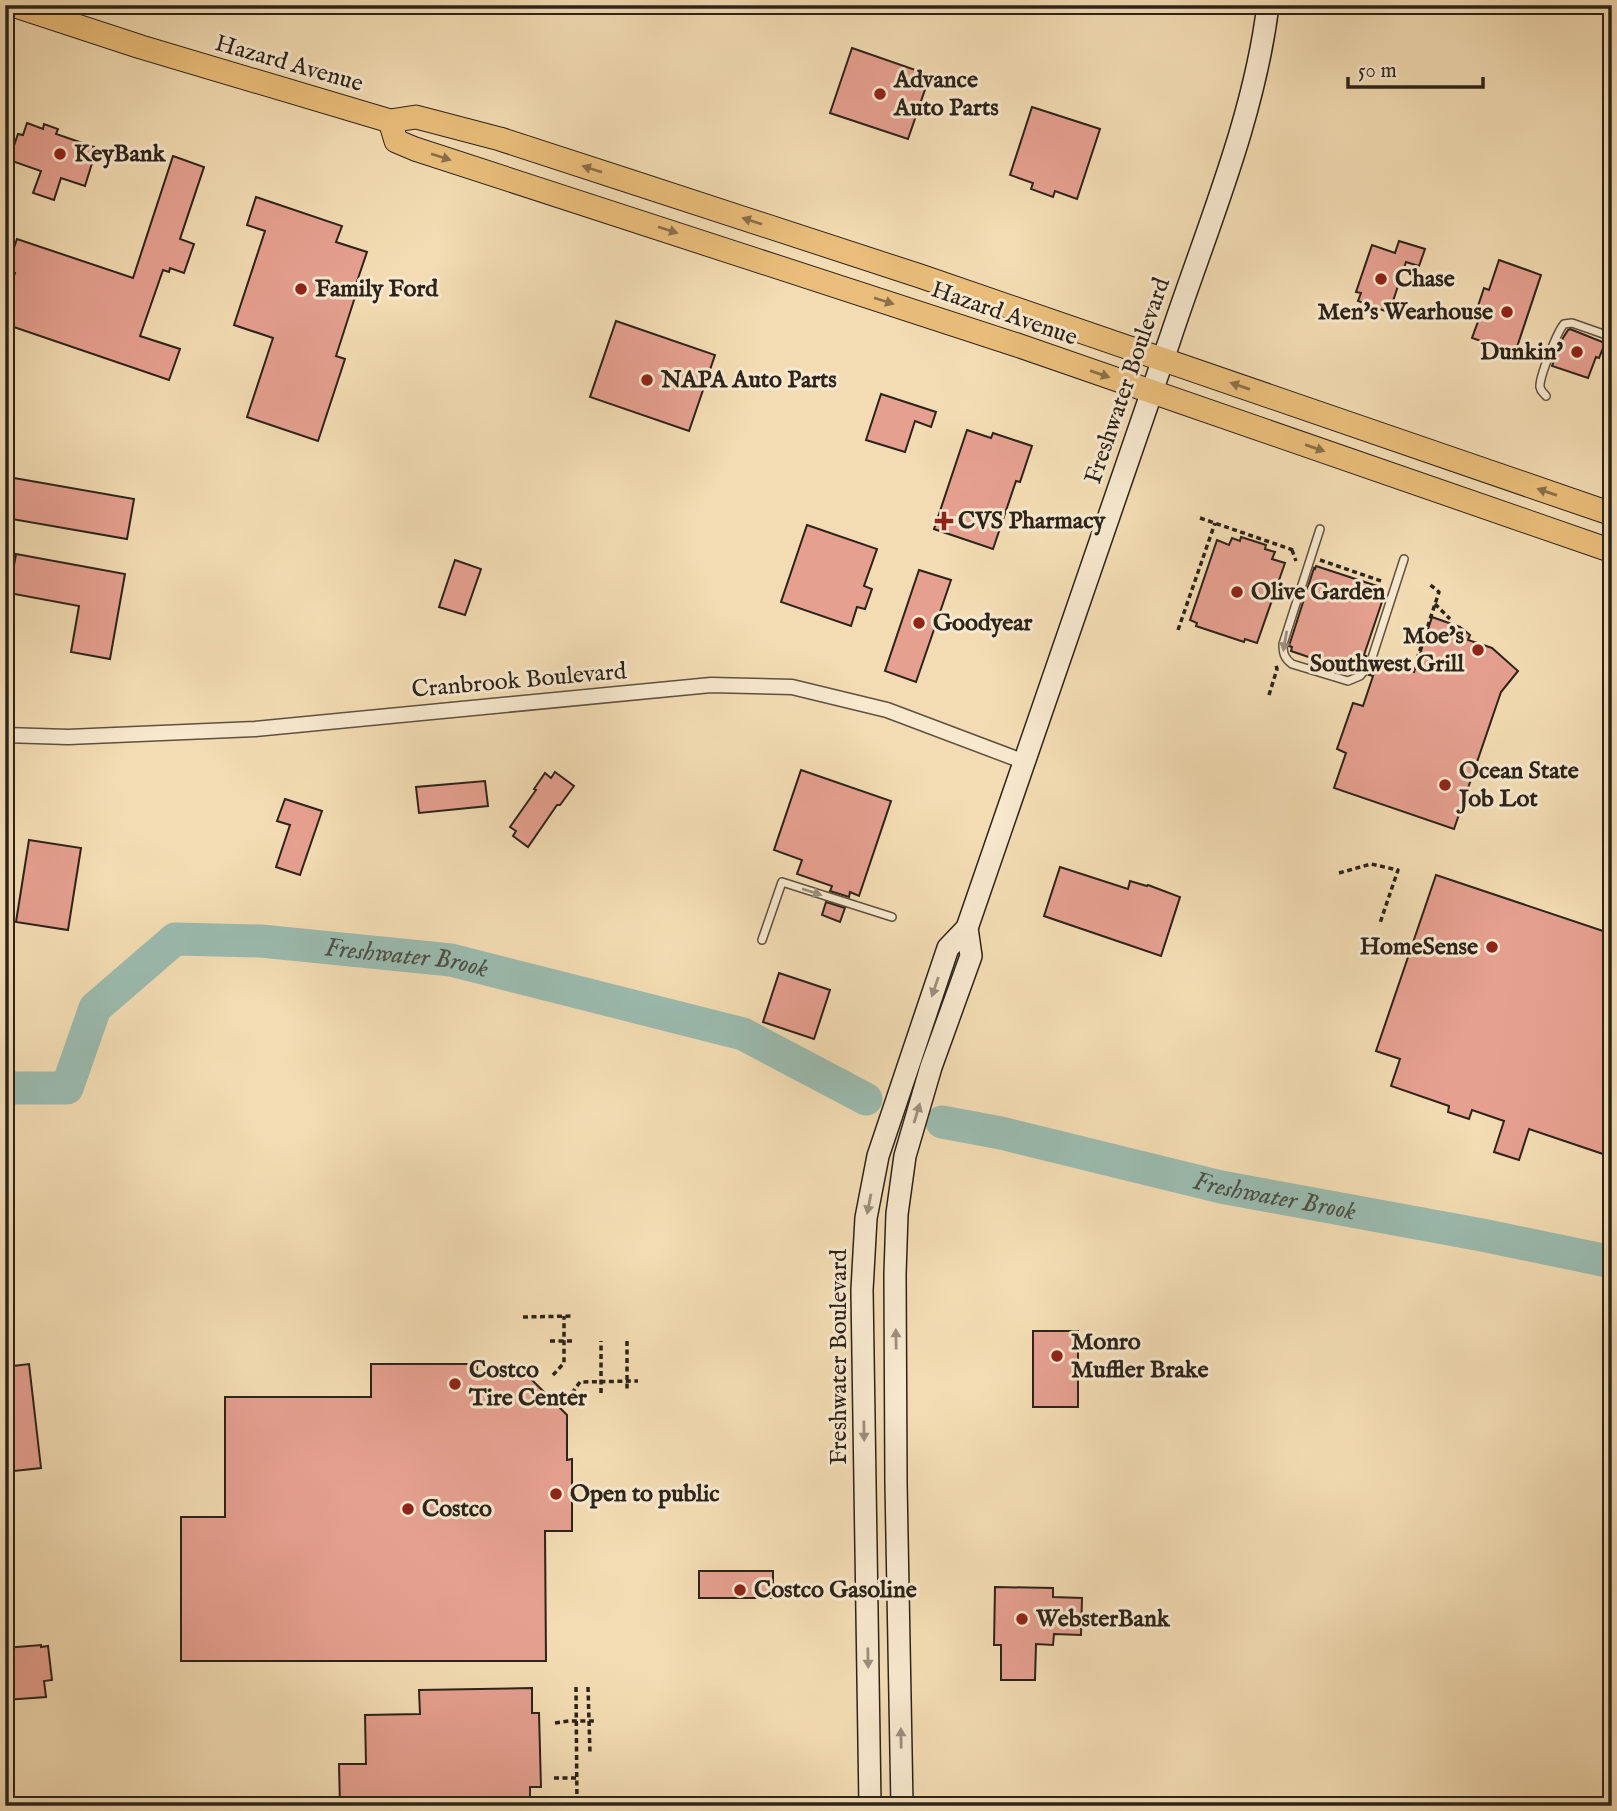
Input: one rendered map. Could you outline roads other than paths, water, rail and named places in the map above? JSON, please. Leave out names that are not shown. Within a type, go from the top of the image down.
[{"type":"main road","name":"Hazard Avenue","points":[[13,5],[141,47],[390,121],[416,117],[500,139],[907,272],[1612,514]]},
{"type":"main road","name":"Hazard Avenue","points":[[390,121],[396,141],[415,149],[874,298],[1612,551]]},
{"type":"main road","points":[[603,209],[644,210],[680,197]]},
{"type":"street","name":"Freshwater Boulevard","points":[[870,1806],[862,1290],[866,1218],[878,1156],[948,948],[967,928],[1153,392],[1237,141],[1255,73],[1268,5]]},
{"type":"street","name":"Cranbrook Boulevard","points":[[5,735],[68,737],[256,729],[711,685],[792,687],[887,710],[1025,762]]},
{"type":"street","name":"Freshwater Boulevard","points":[[902,1806],[896,1483],[897,1214],[905,1156],[931,1067],[971,956],[967,928]]},
{"type":"street","points":[[865,1483],[896,1483]]},
{"type":"lane","points":[[1546,396],[1540,384],[1555,339],[1564,324],[1572,323],[1612,337]]},
{"type":"lane","points":[[1320,530],[1283,644],[1283,655],[1292,664],[1348,681],[1360,676],[1370,664],[1404,559]]},
{"type":"lane","points":[[762,940],[782,882],[892,917]]},
{"type":"waterway","name":"Freshwater Brook","points":[[5,1088],[67,1088],[95,1008],[175,939],[261,941],[451,960],[743,1034],[866,1099]]},
{"type":"waterway","name":"Freshwater Brook","points":[[942,1122],[1001,1133],[1221,1187],[1612,1262]]},
{"type":"place","name":"Advance Auto Parts","points":[[880,94]]},
{"type":"place","name":"KeyBank","points":[[60,154]]},
{"type":"place","name":"Chase","points":[[1381,279]]},
{"type":"place","name":"Family Ford","points":[[301,289]]},
{"type":"place","name":"Men's Wearhouse","points":[[1507,312]]},
{"type":"place","name":"Dunkin'","points":[[1577,352]]},
{"type":"place","name":"NAPA Auto Parts","points":[[647,380]]},
{"type":"place","name":"CVS Pharmacy","points":[[944,521]]},
{"type":"place","name":"Olive Garden","points":[[1237,592]]},
{"type":"place","name":"Goodyear","points":[[919,623]]},
{"type":"place","name":"Moe's Southwest Grill","points":[[1478,650]]},
{"type":"place","name":"Ocean State Job Lot","points":[[1445,785]]},
{"type":"place","name":"HomeSense","points":[[1492,947]]},
{"type":"place","name":"Monro Muffler Brake","points":[[1057,1356]]},
{"type":"place","name":"Costco Tire Center","points":[[455,1384]]},
{"type":"place","name":"Open to public","points":[[556,1494]]},
{"type":"place","name":"Costco","points":[[408,1509]]},
{"type":"place","name":"Costco Gasoline","points":[[740,1590]]},
{"type":"place","name":"WebsterBank","points":[[1022,1619]]}]
